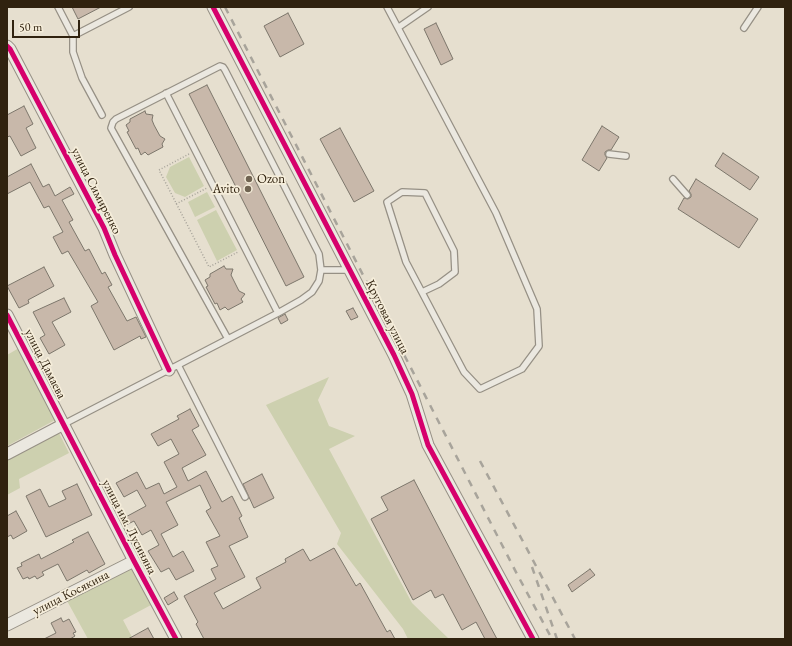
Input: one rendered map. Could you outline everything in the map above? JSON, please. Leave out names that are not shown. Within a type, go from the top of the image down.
[{"type":"street","name":"Круговая улица","points":[[213,7],[394,355],[412,394],[428,445],[533,639]]},
{"type":"street","name":"улица Симиренко","points":[[7,46],[10,49],[104,228],[115,254],[174,368]]},
{"type":"street","name":"улица Дамаева","points":[[7,315],[64,424]]},
{"type":"street","points":[[7,454],[64,424]]},
{"type":"street","name":"улица им. Лусиняна","points":[[64,424],[134,561],[176,639]]},
{"type":"street","name":"улица Косякина","points":[[7,625],[134,561]]},
{"type":"lane","points":[[58,7],[73,36],[73,52],[82,78],[102,115]]},
{"type":"lane","points":[[73,36],[129,7]]},
{"type":"lane","points":[[387,7],[496,213],[537,309],[539,346],[522,369],[480,389],[464,372],[406,262],[387,202],[402,192],[425,193],[454,251],[455,272],[439,284],[422,292]]},
{"type":"lane","points":[[398,27],[428,7]]},
{"type":"lane","points":[[744,28],[758,7]]},
{"type":"lane","points":[[64,424],[174,368],[278,313],[312,292],[319,281],[321,270],[318,254],[223,67],[218,67],[116,119],[111,128],[228,339]]},
{"type":"lane","points":[[166,94],[278,313]]},
{"type":"lane","points":[[609,154],[626,156]]},
{"type":"lane","points":[[673,178],[687,195]]},
{"type":"lane","points":[[321,270],[351,270]]},
{"type":"lane","points":[[174,368],[245,496]]},
{"type":"path","points":[[195,151],[159,170],[176,204],[209,267],[245,248]]},
{"type":"path","points":[[176,204],[213,185]]},
{"type":"green space","points":[[189,157],[204,186],[185,197],[175,193],[166,177],[170,167]]},
{"type":"green space","points":[[207,192],[215,207],[195,217],[188,202]]},
{"type":"green space","points":[[216,210],[237,250],[217,261],[197,220]]},
{"type":"green space","points":[[19,348],[57,419],[7,446],[7,355]]},
{"type":"green space","points":[[329,377],[318,400],[329,426],[355,436],[329,449],[412,603],[449,639],[408,639],[403,629],[337,544],[341,533],[266,405]]},
{"type":"green space","points":[[57,429],[69,453],[19,479],[20,488],[7,495],[7,454]]},
{"type":"green space","points":[[129,565],[151,605],[123,620],[133,639],[88,639],[66,599]]},
{"type":"building","points":[[72,7],[101,7],[78,19]]},
{"type":"building","points":[[288,13],[304,44],[280,57],[264,26]]},
{"type":"building","points":[[436,23],[453,59],[441,65],[424,29]]},
{"type":"building","points":[[207,85],[304,277],[286,286],[189,94]]},
{"type":"building","points":[[24,106],[33,124],[26,128],[36,148],[21,156],[10,136],[7,137],[7,115]]},
{"type":"building","points":[[145,111],[146,114],[153,115],[152,120],[154,125],[160,136],[165,139],[162,144],[163,147],[148,155],[145,152],[141,155],[127,132],[129,131],[126,125],[130,122],[130,119]]},
{"type":"building","points":[[602,126],[619,137],[611,150],[605,152],[607,158],[599,171],[582,160]]},
{"type":"building","points":[[340,128],[374,191],[354,202],[320,139]]},
{"type":"building","points":[[723,153],[759,177],[750,190],[715,166]]},
{"type":"building","points":[[31,164],[43,187],[49,184],[55,196],[70,187],[74,194],[62,200],[73,220],[69,222],[85,251],[89,249],[102,274],[105,272],[112,285],[108,287],[127,321],[136,317],[146,337],[141,339],[140,336],[114,350],[91,306],[98,302],[68,251],[62,254],[53,237],[63,232],[49,206],[44,208],[30,182],[7,194],[7,177]]},
{"type":"building","points":[[696,179],[758,219],[739,248],[678,209],[684,198],[688,199],[691,197],[689,191]]},
{"type":"building","points":[[224,266],[226,269],[233,269],[231,275],[239,291],[245,294],[241,299],[243,302],[228,310],[225,307],[220,310],[206,287],[208,286],[205,280],[210,277],[210,274]]},
{"type":"building","points":[[44,267],[54,286],[28,300],[29,303],[19,308],[7,286]]},
{"type":"building","points":[[64,298],[71,312],[52,322],[65,345],[49,354],[40,338],[45,335],[33,312]]},
{"type":"building","points":[[353,308],[358,317],[351,320],[346,311]]},
{"type":"building","points":[[285,314],[288,320],[281,324],[278,318]]},
{"type":"building","points":[[190,409],[199,426],[192,430],[206,455],[182,468],[188,481],[206,471],[222,502],[232,496],[242,516],[239,518],[248,537],[229,546],[245,577],[214,593],[223,609],[261,588],[256,578],[286,562],[285,559],[303,549],[310,561],[334,548],[356,586],[360,583],[387,632],[390,630],[395,639],[204,639],[196,624],[198,622],[184,596],[216,579],[211,569],[218,566],[206,542],[220,536],[206,511],[211,508],[200,485],[166,502],[178,525],[161,534],[173,557],[183,551],[194,571],[176,580],[169,568],[161,572],[148,551],[159,545],[151,530],[142,535],[134,521],[126,525],[122,519],[146,506],[137,490],[124,497],[116,483],[137,472],[146,489],[159,483],[164,494],[177,487],[164,462],[179,454],[171,439],[158,446],[151,434],[179,419],[177,416]]},
{"type":"building","points":[[262,474],[274,498],[254,508],[243,484]]},
{"type":"building","points":[[414,480],[497,639],[485,639],[476,622],[462,630],[443,594],[435,598],[431,590],[413,600],[371,519],[388,510],[381,497]]},
{"type":"building","points":[[77,484],[92,515],[46,537],[26,496],[40,489],[49,507],[66,499],[62,491]]},
{"type":"building","points":[[16,511],[27,531],[13,539],[11,535],[7,537],[7,516]]},
{"type":"building","points":[[88,532],[105,564],[89,573],[87,570],[67,581],[58,564],[42,572],[44,575],[37,579],[35,576],[29,579],[28,577],[23,579],[17,568],[22,566],[21,563],[39,554],[41,559],[74,542],[72,540]]},
{"type":"building","points":[[590,569],[595,575],[572,592],[568,585]]},
{"type":"building","points":[[174,592],[178,599],[168,605],[164,598]]},
{"type":"building","points":[[61,618],[63,622],[69,619],[76,632],[73,633],[75,636],[70,639],[44,639],[56,633],[51,623]]},
{"type":"building","points":[[148,628],[154,639],[128,639]]},
{"type":"railway","points":[[225,7],[517,574],[552,639]]},
{"type":"railway","points":[[480,461],[575,639]]},
{"type":"railway","points":[[532,567],[557,639]]},
{"type":"cycle path","points":[[213,7],[394,355],[412,394],[428,445],[533,639]]},
{"type":"cycle path","points":[[7,46],[10,49],[104,228],[115,255],[169,370]]},
{"type":"cycle path","points":[[7,315],[176,639]]},
{"type":"place","name":"Ozon","points":[[249,179]]},
{"type":"place","name":"Avito","points":[[248,189]]}]
